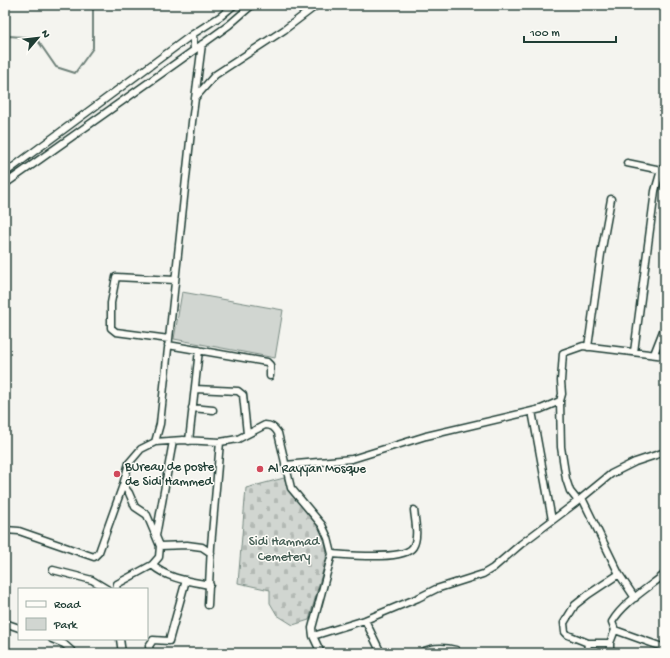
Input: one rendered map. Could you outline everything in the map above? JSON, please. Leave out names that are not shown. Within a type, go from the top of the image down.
[{"type":"street","points":[[5,173],[234,5]]},
{"type":"street","points":[[5,184],[229,25],[252,5]]},
{"type":"street","points":[[195,98],[215,75],[284,30],[317,5]]},
{"type":"street","points":[[193,34],[194,50]]},
{"type":"street","points":[[155,442],[160,424],[202,44]]},
{"type":"street","points":[[627,163],[663,170],[655,191],[634,352]]},
{"type":"street","points":[[588,347],[601,254],[611,199]]},
{"type":"street","points":[[175,280],[116,277],[111,304],[111,328],[116,332],[168,342],[198,350],[267,362],[270,365],[270,376]]},
{"type":"street","points":[[654,354],[665,326]]},
{"type":"street","points":[[635,598],[619,574],[580,499],[570,490],[566,479],[561,447],[560,401],[562,394],[561,380],[563,353],[583,346],[665,356]]},
{"type":"street","points":[[189,441],[198,350]]},
{"type":"street","points":[[194,389],[241,392],[243,395],[248,434]]},
{"type":"street","points":[[285,465],[352,459],[426,436],[532,411],[560,401]]},
{"type":"street","points":[[192,408],[213,410]]},
{"type":"street","points":[[532,411],[552,520]]},
{"type":"street","points":[[5,530],[19,531],[94,557],[99,552],[124,485],[129,463],[141,449],[155,442],[220,442],[238,438],[265,425],[270,425],[275,428],[278,434],[292,491],[322,525],[328,538],[332,554],[312,628],[313,636],[321,653]]},
{"type":"street","points":[[156,536],[173,441]]},
{"type":"street","points":[[208,605],[220,442]]},
{"type":"street","points":[[313,636],[365,620],[436,589],[483,574],[493,568],[521,544],[611,474],[635,462],[665,452]]},
{"type":"street","points":[[117,587],[152,565],[159,557],[160,546],[147,515],[135,507],[124,485]]},
{"type":"street","points":[[332,554],[381,556],[403,554],[413,548],[416,537],[414,510]]},
{"type":"street","points":[[160,546],[187,545],[202,547],[211,553]]},
{"type":"street","points":[[152,565],[160,572],[177,579],[210,585]]},
{"type":"street","points":[[53,570],[92,580],[106,588]]},
{"type":"street","points":[[610,643],[588,643],[568,635],[565,632],[564,623],[575,605],[619,574]]},
{"type":"street","points":[[610,653],[610,643],[615,630],[612,622],[616,616],[635,598],[665,574]]},
{"type":"street","points":[[150,653],[149,646],[153,640],[169,641],[186,580]]},
{"type":"street","points":[[365,620],[380,653]]},
{"type":"street","points":[[5,623],[18,628]]},
{"type":"street","points":[[615,630],[662,649]]},
{"type":"street","points":[[54,640],[64,644],[74,653]]},
{"type":"street","points":[[120,640],[122,653]]},
{"type":"street","points":[[587,653],[588,643]]},
{"type":"street","points":[[420,653],[435,648],[449,648],[456,650],[458,653]]},
{"type":"green space","points":[[182,292],[283,310],[275,358],[174,339]]},
{"type":"green space","name":"Sidi Hammad Cemetery","points":[[284,478],[292,495],[318,524],[327,543],[326,559],[309,620],[293,625],[277,615],[270,603],[270,590],[238,583],[246,488]]},
{"type":"waterway","points":[[5,43],[9,36],[36,38],[56,67],[75,73],[93,48],[93,5]]},
{"type":"place","name":"Al Rayyan Mosque","points":[[260,469]]},
{"type":"place","name":"BUreau de poste de Sidi Hammed","points":[[117,474]]}]
